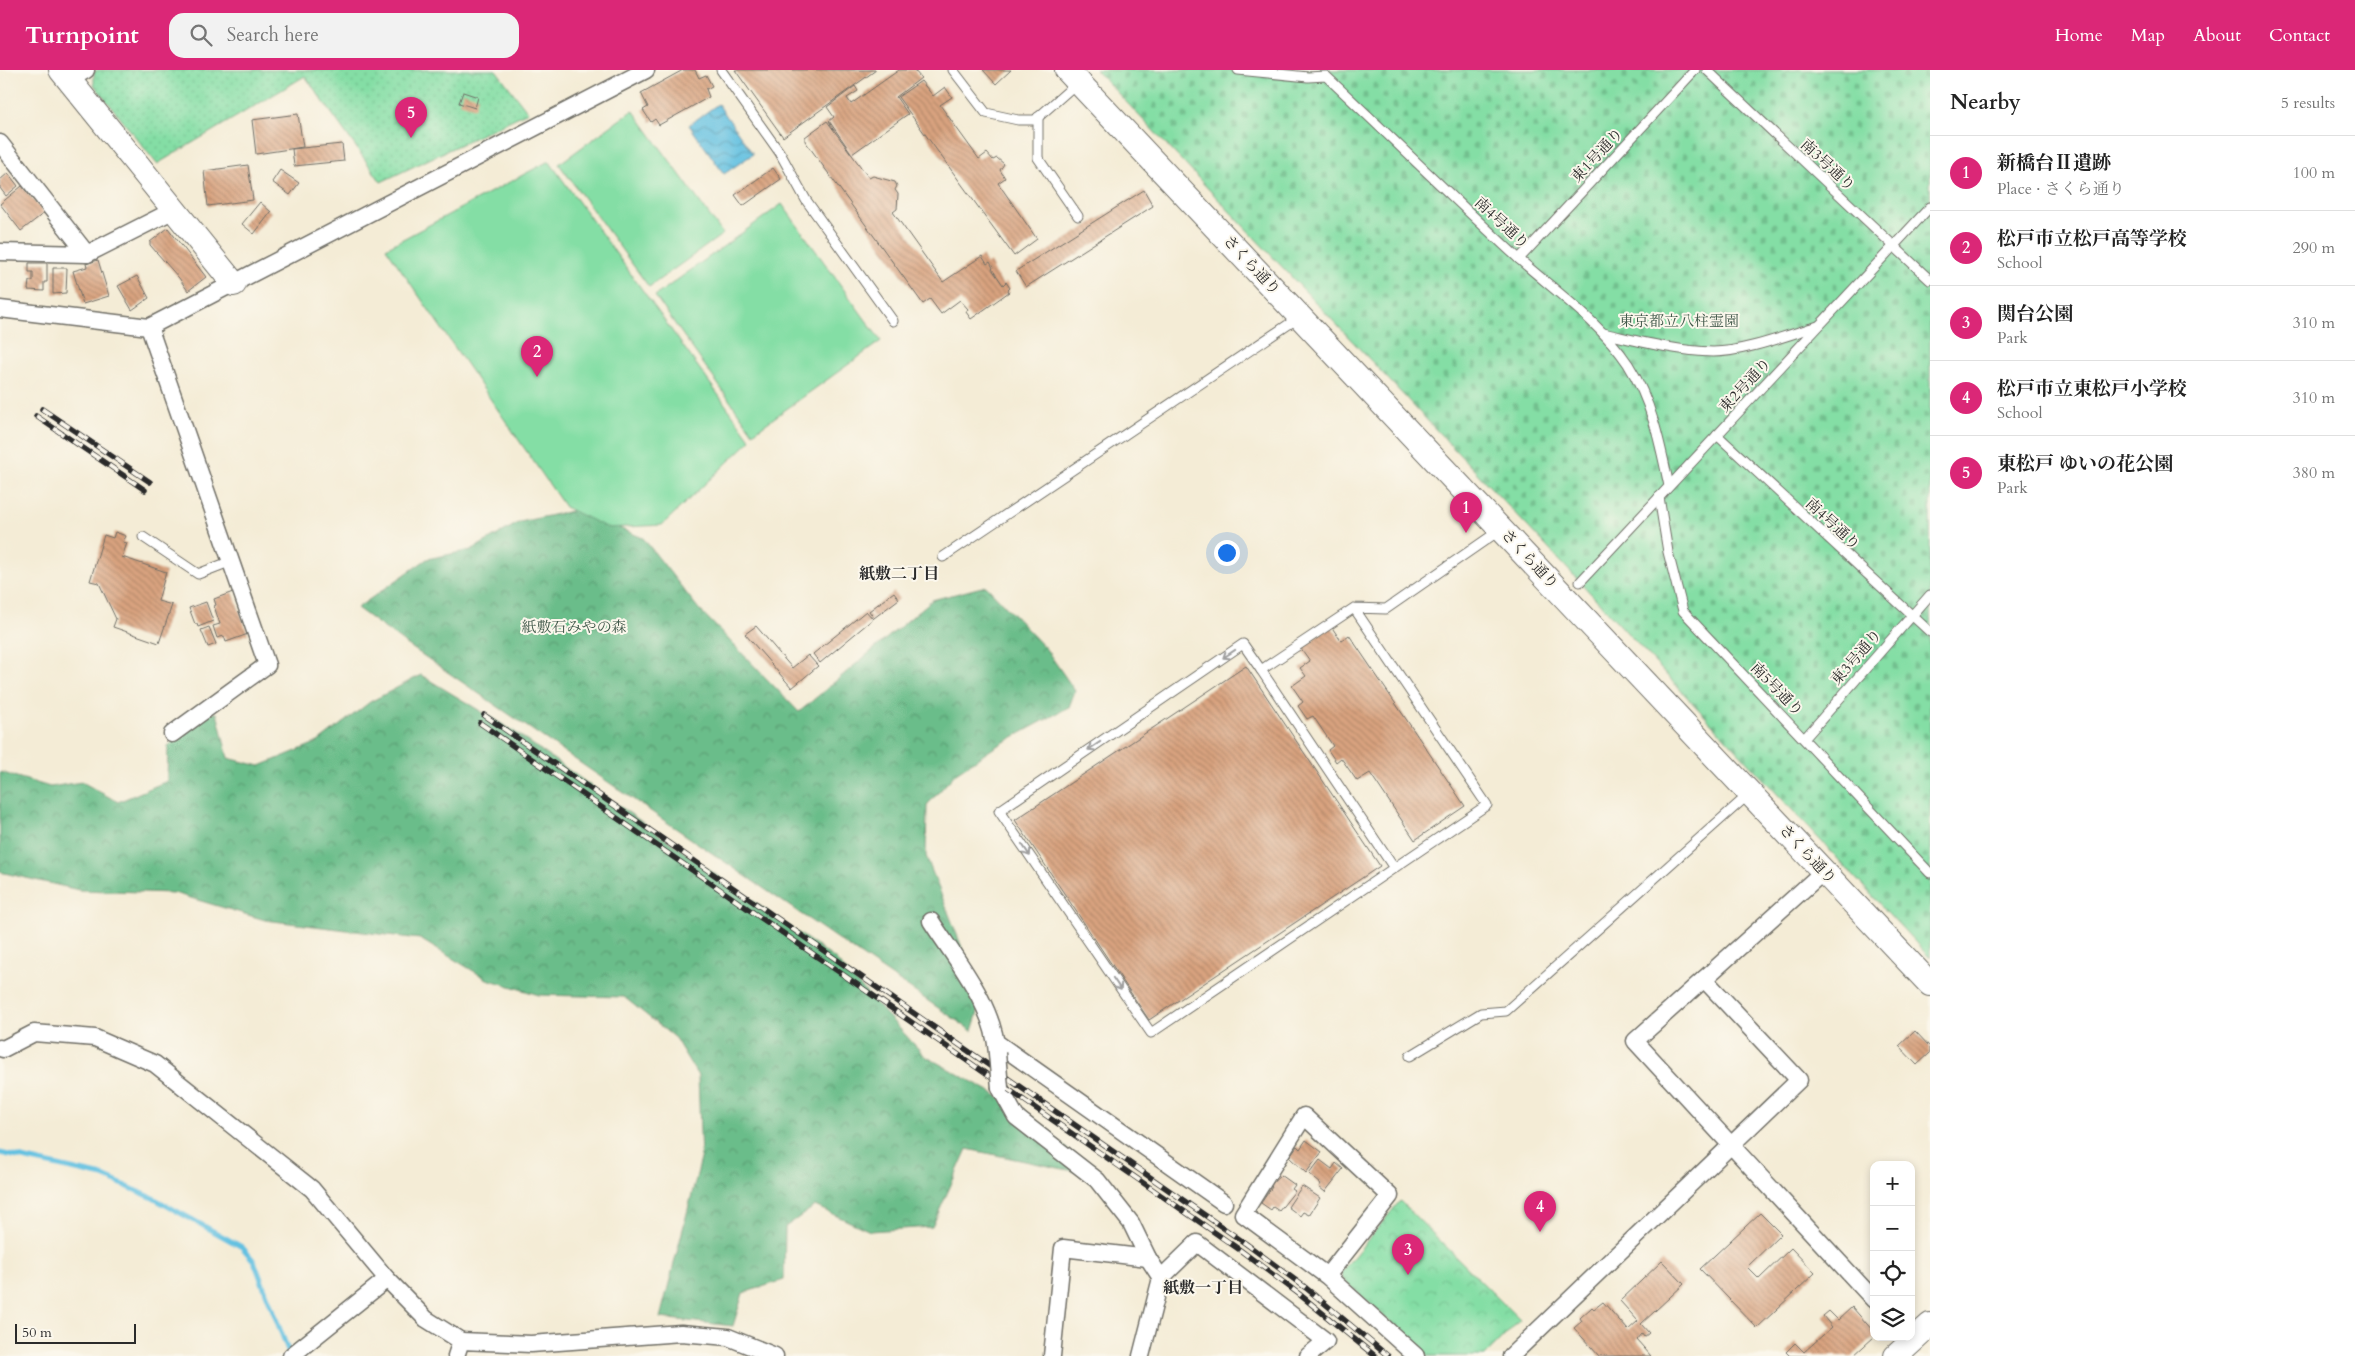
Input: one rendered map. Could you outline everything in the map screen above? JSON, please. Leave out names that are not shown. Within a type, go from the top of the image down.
[{"type":"street","points":[[0,309],[149,327],[646,70]]},
{"type":"street","points":[[72,73],[174,210],[234,284]]},
{"type":"street","name":"さくら通り","points":[[1072,76],[1930,984]]},
{"type":"street","points":[[0,143],[88,254]]},
{"type":"street","points":[[0,252],[88,254],[174,210]]},
{"type":"street","points":[[149,327],[229,562],[267,665],[172,734]]},
{"type":"street","points":[[1824,871],[1636,1041],[1729,1145],[1870,1296]]},
{"type":"street","points":[[931,921],[973,987],[992,1023],[997,1048],[1000,1088],[1016,1117],[1096,1180],[1131,1223],[1148,1258],[1161,1278]]},
{"type":"street","points":[[1511,1356],[1729,1145],[1799,1080],[1704,979]]},
{"type":"street","points":[[1,1053],[34,1034],[95,1038],[155,1064],[312,1189],[387,1279],[459,1348],[681,1333],[728,1337],[775,1356]]},
{"type":"street","points":[[997,1048],[1224,1203]]},
{"type":"street","points":[[1327,1276],[1390,1196],[1304,1116],[1243,1214],[1327,1276],[1416,1356]]},
{"type":"street","points":[[1141,1356],[1161,1278],[1197,1243],[1326,1341],[1308,1356]]},
{"type":"street","points":[[1052,1356],[1062,1248],[1148,1258]]},
{"type":"street","points":[[295,1352],[387,1279]]},
{"type":"street","points":[[1905,1345],[1930,1324]]},
{"type":"lane","points":[[721,70],[780,153],[806,200],[893,321]]},
{"type":"lane","points":[[953,70],[986,113],[1018,120],[1035,120],[1072,76]]},
{"type":"lane","name":"南4号通り","points":[[1238,70],[1308,77],[1329,73],[1519,258],[1603,333],[1627,364],[1645,396],[1657,428],[1670,486]]},
{"type":"lane","name":"東1号通り","points":[[1519,258],[1695,70]]},
{"type":"lane","name":"南3号通り","points":[[1706,70],[1930,280]]},
{"type":"lane","points":[[1038,117],[1038,158],[1078,216]]},
{"type":"lane","name":"東2号通り","points":[[1580,582],[1930,207]]},
{"type":"lane","points":[[943,557],[1300,317]]},
{"type":"lane","points":[[1603,333],[1678,348],[1714,352],[1751,346],[1820,325]]},
{"type":"lane","name":"南4号通り","points":[[1717,435],[1930,632]]},
{"type":"lane","name":"南5号通り","points":[[1659,497],[1668,552],[1683,611],[1930,874]]},
{"type":"lane","points":[[1261,670],[1354,608],[1386,609],[1501,529]]},
{"type":"lane","points":[[143,537],[198,574],[229,562]]},
{"type":"lane","name":"東3号通り","points":[[1804,738],[1930,595]]},
{"type":"lane","points":[[1354,608],[1487,805],[1151,1033],[999,811],[1243,644],[1394,868]]},
{"type":"lane","points":[[1410,1056],[1481,1014],[1506,1011],[1750,793]]},
{"type":"green space","points":[[98,70],[496,70],[528,112],[381,182],[305,76],[157,164],[94,85],[94,72]]},
{"type":"green space","name":"東京都立八柱霊園","points":[[1096,70],[1930,70],[1930,958],[1580,582]]},
{"type":"green space","points":[[633,110],[723,234],[649,287],[559,164]]},
{"type":"green space","points":[[549,161],[751,440],[662,525],[608,528],[565,507],[386,248]]},
{"type":"green space","points":[[782,204],[881,341],[753,433],[655,296]]},
{"type":"green space","name":"紙敷石みやの森","points":[[576,510],[643,538],[698,608],[799,712],[932,600],[986,586],[1046,649],[1075,691],[1069,707],[995,747],[956,773],[927,805],[926,856],[963,950],[984,993],[972,1031],[402,641],[357,608],[427,559],[471,550],[520,522]]},
{"type":"green space","points":[[421,675],[515,732],[835,959],[925,1056],[1011,1103],[1102,1177],[967,1149],[932,1227],[870,1231],[815,1206],[785,1227],[784,1280],[743,1293],[733,1326],[660,1318],[701,1159],[698,1076],[675,1038],[624,997],[539,995],[487,979],[420,939],[265,920],[174,893],[79,890],[0,872],[0,772],[50,787],[82,782],[118,802],[167,781],[168,746],[201,713],[217,713],[228,758],[260,766],[318,742],[370,702]]},
{"type":"green space","points":[[1400,1201],[1520,1320],[1485,1356],[1428,1356],[1342,1279],[1341,1272]]},
{"type":"water","points":[[718,104],[753,154],[724,174],[689,125]]},
{"type":"building","points":[[683,70],[695,70],[699,78],[706,75],[712,86],[706,89],[709,97],[659,125],[655,119],[651,122],[643,110],[648,107],[641,93]]},
{"type":"building","points":[[735,70],[876,70],[783,137]]},
{"type":"building","points":[[899,70],[914,70],[921,78],[896,97],[908,114],[852,154],[829,121],[834,117],[827,107],[855,86],[858,91],[847,98],[851,104]]},
{"type":"building","points":[[983,70],[1011,70],[996,84]]},
{"type":"building","points":[[921,81],[933,96],[945,87],[952,97],[940,105],[979,159],[987,153],[993,160],[997,158],[1004,164],[1000,170],[1005,178],[998,183],[1037,239],[1014,256],[898,97]]},
{"type":"building","points":[[463,92],[478,97],[475,108],[459,103]]},
{"type":"building","points":[[298,114],[303,147],[256,154],[252,120]]},
{"type":"building","points":[[827,121],[869,178],[873,176],[895,182],[897,186],[895,190],[898,194],[897,209],[893,212],[943,282],[982,256],[987,264],[990,262],[992,269],[1003,285],[1006,282],[1010,288],[1009,292],[971,319],[966,312],[968,309],[960,300],[941,314],[930,299],[923,304],[805,141],[805,137]]},
{"type":"building","points":[[342,144],[344,161],[294,166],[292,149]]},
{"type":"building","points":[[248,165],[253,200],[208,206],[204,171]]},
{"type":"building","points":[[773,168],[781,179],[743,206],[735,195]]},
{"type":"building","points":[[280,170],[299,183],[290,195],[272,182]]},
{"type":"building","points":[[8,173],[18,186],[6,196],[0,188],[0,180]]},
{"type":"building","points":[[22,186],[44,213],[21,231],[0,204]]},
{"type":"building","points":[[1144,190],[1153,206],[1026,287],[1016,271]]},
{"type":"building","points":[[260,202],[271,212],[254,234],[242,224]]},
{"type":"building","points":[[168,228],[206,277],[188,291],[150,245],[150,242]]},
{"type":"building","points":[[98,260],[109,296],[83,304],[73,271],[87,267],[86,264]]},
{"type":"building","points":[[29,263],[47,263],[47,282],[44,282],[44,291],[28,290],[29,281],[33,281],[33,272],[29,272]]},
{"type":"building","points":[[53,268],[67,268],[66,293],[53,294]]},
{"type":"building","points":[[137,276],[149,298],[132,310],[118,286]]},
{"type":"building","points":[[115,532],[126,536],[123,542],[127,543],[122,557],[166,572],[158,601],[172,605],[159,643],[113,627],[116,619],[99,583],[90,581],[104,535],[113,538]]},
{"type":"building","points":[[233,592],[248,634],[226,642],[224,636],[217,638],[213,626],[220,624],[214,606],[216,605],[214,599]]},
{"type":"building","points":[[894,592],[899,599],[874,618],[869,611]]},
{"type":"building","points":[[206,602],[213,621],[198,627],[189,608]]},
{"type":"building","points":[[866,611],[873,619],[820,663],[813,654]]},
{"type":"building","points":[[756,626],[792,668],[808,655],[818,666],[792,688],[745,634]]},
{"type":"building","points":[[1331,626],[1341,641],[1349,635],[1465,806],[1415,840],[1370,773],[1357,781],[1341,758],[1336,762],[1328,750],[1333,746],[1313,716],[1307,719],[1298,706],[1303,702],[1292,686],[1306,676],[1300,668],[1310,661],[1300,647]]},
{"type":"building","points":[[209,627],[216,644],[208,647],[201,630]]},
{"type":"building","points":[[1246,666],[1380,866],[1149,1020],[1015,820]]},
{"type":"building","points":[[1915,1031],[1930,1047],[1930,1053],[1917,1065],[1899,1046]]},
{"type":"building","points":[[1306,1140],[1322,1152],[1306,1173],[1289,1157],[1297,1146],[1300,1149]]},
{"type":"building","points":[[1320,1160],[1332,1169],[1336,1163],[1343,1169],[1325,1192],[1319,1187],[1321,1184],[1309,1174]]},
{"type":"building","points":[[1281,1175],[1295,1185],[1292,1189],[1295,1191],[1279,1211],[1273,1207],[1271,1210],[1261,1203],[1272,1187],[1270,1185]]},
{"type":"building","points":[[1302,1186],[1320,1198],[1309,1215],[1303,1212],[1300,1216],[1288,1207]]},
{"type":"building","points":[[1760,1213],[1781,1234],[1747,1267],[1759,1279],[1791,1248],[1815,1273],[1757,1328],[1700,1269]]},
{"type":"building","points":[[1662,1261],[1684,1284],[1641,1324],[1649,1333],[1644,1337],[1642,1334],[1637,1340],[1651,1356],[1599,1356],[1574,1328],[1582,1321],[1580,1318],[1592,1307],[1594,1309],[1603,1302],[1628,1330],[1638,1321],[1620,1301]]},
{"type":"building","points":[[1852,1307],[1870,1327],[1870,1341],[1853,1356],[1790,1356],[1786,1352],[1795,1343],[1804,1352],[1832,1327],[1823,1316],[1829,1311],[1838,1320]]},
{"type":"waterway","points":[[0,1153],[103,1176],[153,1198],[242,1247],[254,1261],[289,1353]]},
{"type":"railway","points":[[42,409],[150,482]]},
{"type":"railway","points":[[36,416],[145,490]]},
{"type":"railway","points":[[484,715],[1245,1243],[1306,1288],[1388,1356]]},
{"type":"railway","points":[[480,723],[1240,1250],[1299,1294],[1375,1356]]},
{"type":"place","name":"東松戸 ゆいの花公園","points":[[411,138]]},
{"type":"place","name":"松戸市立松戸高等学校","points":[[537,377]]},
{"type":"place","name":"新橋台Ⅱ遺跡","points":[[1466,533]]},
{"type":"place","name":"松戸市立東松戸小学校","points":[[1540,1232]]},
{"type":"place","name":"関台公園","points":[[1408,1275]]},
{"type":"district","name":"紙敷二丁目","points":[[899,573]]},
{"type":"district","name":"紙敷一丁目","points":[[1203,1287]]}]
